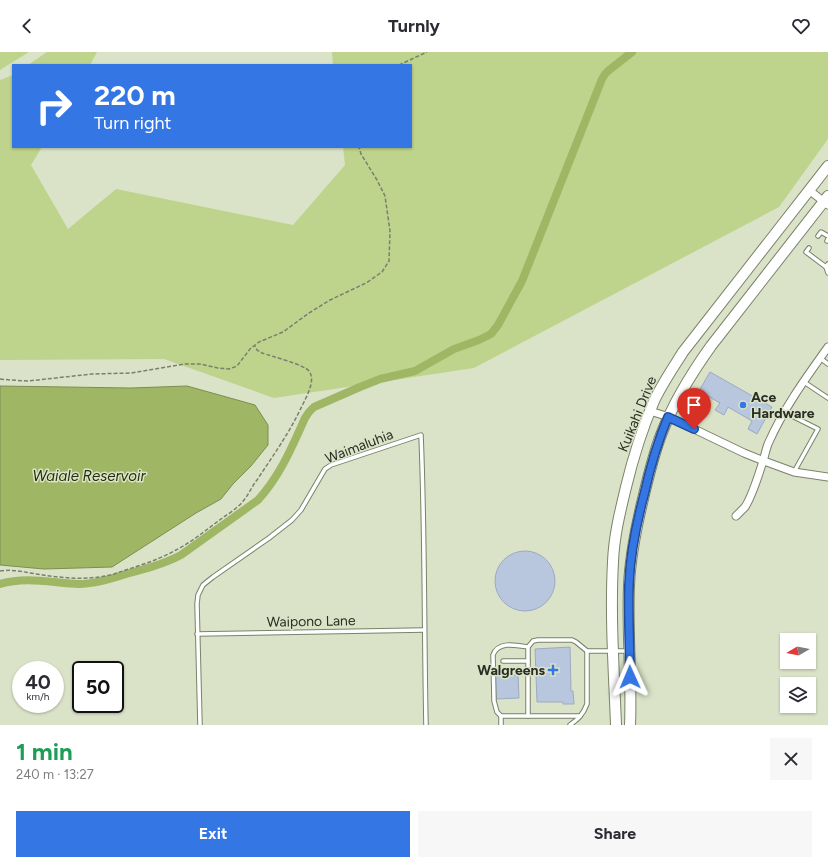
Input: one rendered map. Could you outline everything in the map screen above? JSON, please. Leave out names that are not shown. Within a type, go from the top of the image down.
[{"type":"main road","name":"Kuikahi Drive","points":[[616,725],[612,607],[613,561],[616,531],[633,460],[650,411],[669,373],[683,352],[828,166]]},
{"type":"main road","points":[[630,725],[629,585],[633,547],[652,460],[661,435],[680,392],[707,351],[827,201]]},
{"type":"street","points":[[809,190],[827,201]]},
{"type":"street","points":[[736,516],[749,500],[764,461],[767,446],[784,412],[828,347]]},
{"type":"street","points":[[650,411],[668,417],[764,461],[794,472],[828,477]]},
{"type":"lane","points":[[818,236],[821,232],[828,239]]},
{"type":"lane","points":[[809,248],[806,252],[827,265],[828,272]]},
{"type":"lane","points":[[814,258],[817,254]]},
{"type":"lane","points":[[820,358],[828,364]]},
{"type":"lane","points":[[803,382],[828,398]]},
{"type":"lane","points":[[784,412],[818,429],[794,472]]},
{"type":"lane","name":"Waimaluhia","points":[[200,725],[197,604],[198,595],[203,585],[292,520],[301,510],[325,469],[331,465],[421,435],[426,725]]},
{"type":"lane","name":"Waipono Lane","points":[[197,634],[424,630]]},
{"type":"lane","points":[[528,716],[528,647],[533,641],[572,640],[587,651],[630,651]]},
{"type":"lane","points":[[501,725],[501,716],[497,712],[494,701],[493,655],[495,650],[500,646],[513,645],[528,647]]},
{"type":"lane","points":[[570,725],[584,713],[587,704],[587,651]]},
{"type":"lane","points":[[503,661],[528,661]]},
{"type":"lane","points":[[501,716],[580,716]]},
{"type":"path","points":[[401,64],[427,52]]},
{"type":"path","points":[[0,379],[28,381],[92,374],[131,373],[185,364],[200,364],[229,369],[237,366],[250,349],[259,342],[283,332],[330,300],[366,283],[382,272],[388,261],[390,231],[385,196],[361,154],[359,148]]},
{"type":"path","points":[[0,571],[9,570],[50,576],[79,578],[97,578],[113,574],[152,561],[175,551],[194,539],[244,501],[256,480],[279,448],[298,414],[312,383],[312,376],[309,370],[302,366],[262,353],[257,350],[255,346]]},
{"type":"shaded area","points":[[0,52],[29,52],[0,70]]},
{"type":"shaded area","points":[[47,52],[97,52],[91,64],[29,64]]},
{"type":"shaded area","points":[[332,52],[828,52],[828,139],[779,207],[474,368],[274,398],[164,359],[0,360],[0,80],[12,75],[12,148],[41,148],[31,165],[68,229],[116,189],[293,225],[345,165],[343,148],[412,148],[412,64],[333,64]]},
{"type":"water","name":"Waiale Reservoir","points":[[0,386],[131,388],[187,386],[255,405],[268,425],[268,445],[221,499],[196,513],[112,567],[44,569],[0,565]]},
{"type":"building","name":"Ace Hardware","points":[[710,372],[772,407],[757,434],[748,429],[752,421],[728,407],[724,415],[715,410],[720,403],[699,391]]},
{"type":"building","points":[[525,551],[541,556],[546,560],[550,565],[555,581],[550,597],[546,602],[541,606],[525,611],[509,606],[504,602],[500,597],[495,581],[500,565],[504,560],[509,556]]},
{"type":"building","name":"Walgreens","points":[[570,647],[571,691],[573,691],[574,704],[563,704],[563,702],[537,702],[535,649]]},
{"type":"building","points":[[518,675],[519,698],[496,699],[495,676]]},
{"type":"waterway","points":[[0,584],[20,580],[79,584],[91,583],[154,566],[181,555],[258,500],[273,481],[305,418],[314,407],[380,379],[415,371],[454,349],[491,334],[498,325],[522,281],[602,79],[608,71],[632,52]]},
{"type":"place","name":"Ace Hardware","points":[[743,405]]},
{"type":"place","name":"Walgreens","points":[[553,670]]},
{"type":"route","points":[[630,677],[630,568],[638,520],[652,460],[668,417],[694,429]]}]
